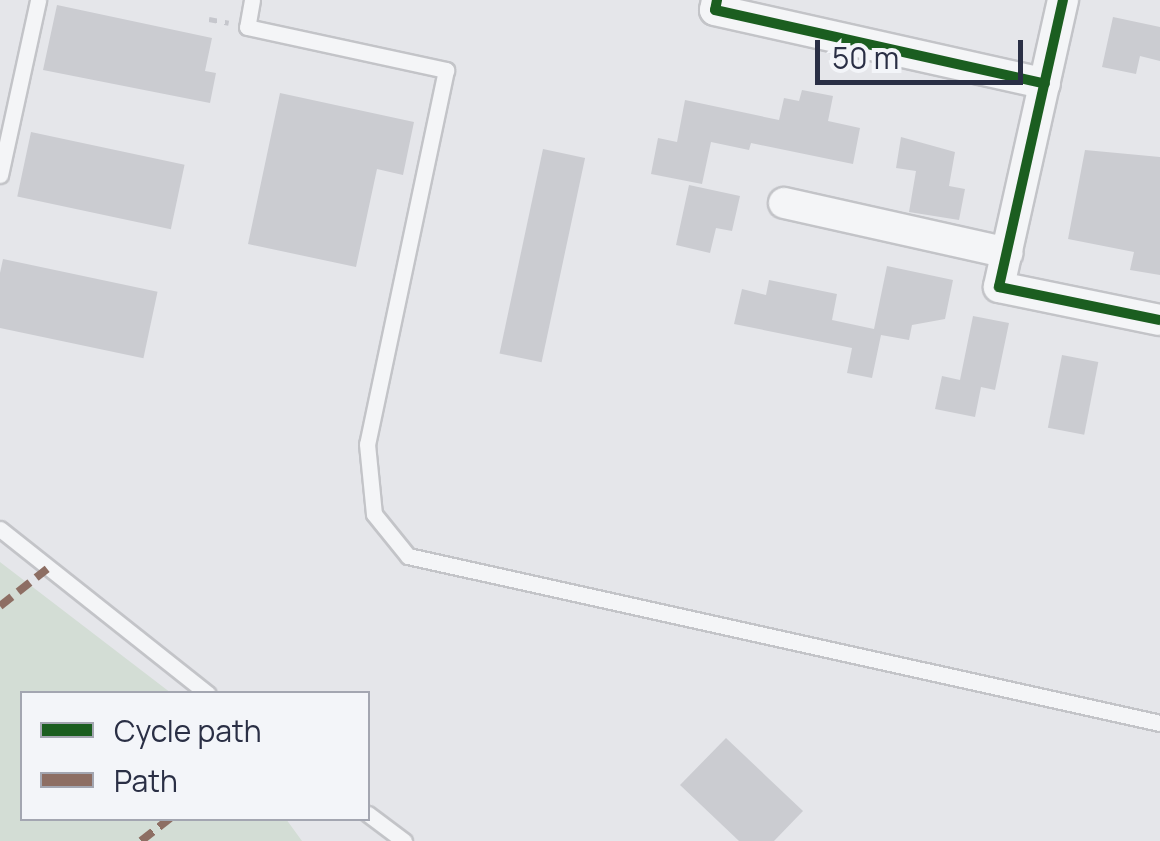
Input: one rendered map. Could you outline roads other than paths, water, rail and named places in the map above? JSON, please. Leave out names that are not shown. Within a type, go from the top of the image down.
[{"type":"street","points":[[1064,0],[999,287],[1160,320]]},
{"type":"street","points":[[716,5],[1045,84]]},
{"type":"street","points":[[784,203],[1007,253]]},
{"type":"lane","points":[[0,174],[38,0]]},
{"type":"lane","points":[[252,0],[246,27],[446,70],[367,444],[374,514],[408,556],[1160,723]]},
{"type":"lane","points":[[0,528],[204,691]]},
{"type":"lane","points":[[370,816],[404,841]]}]
